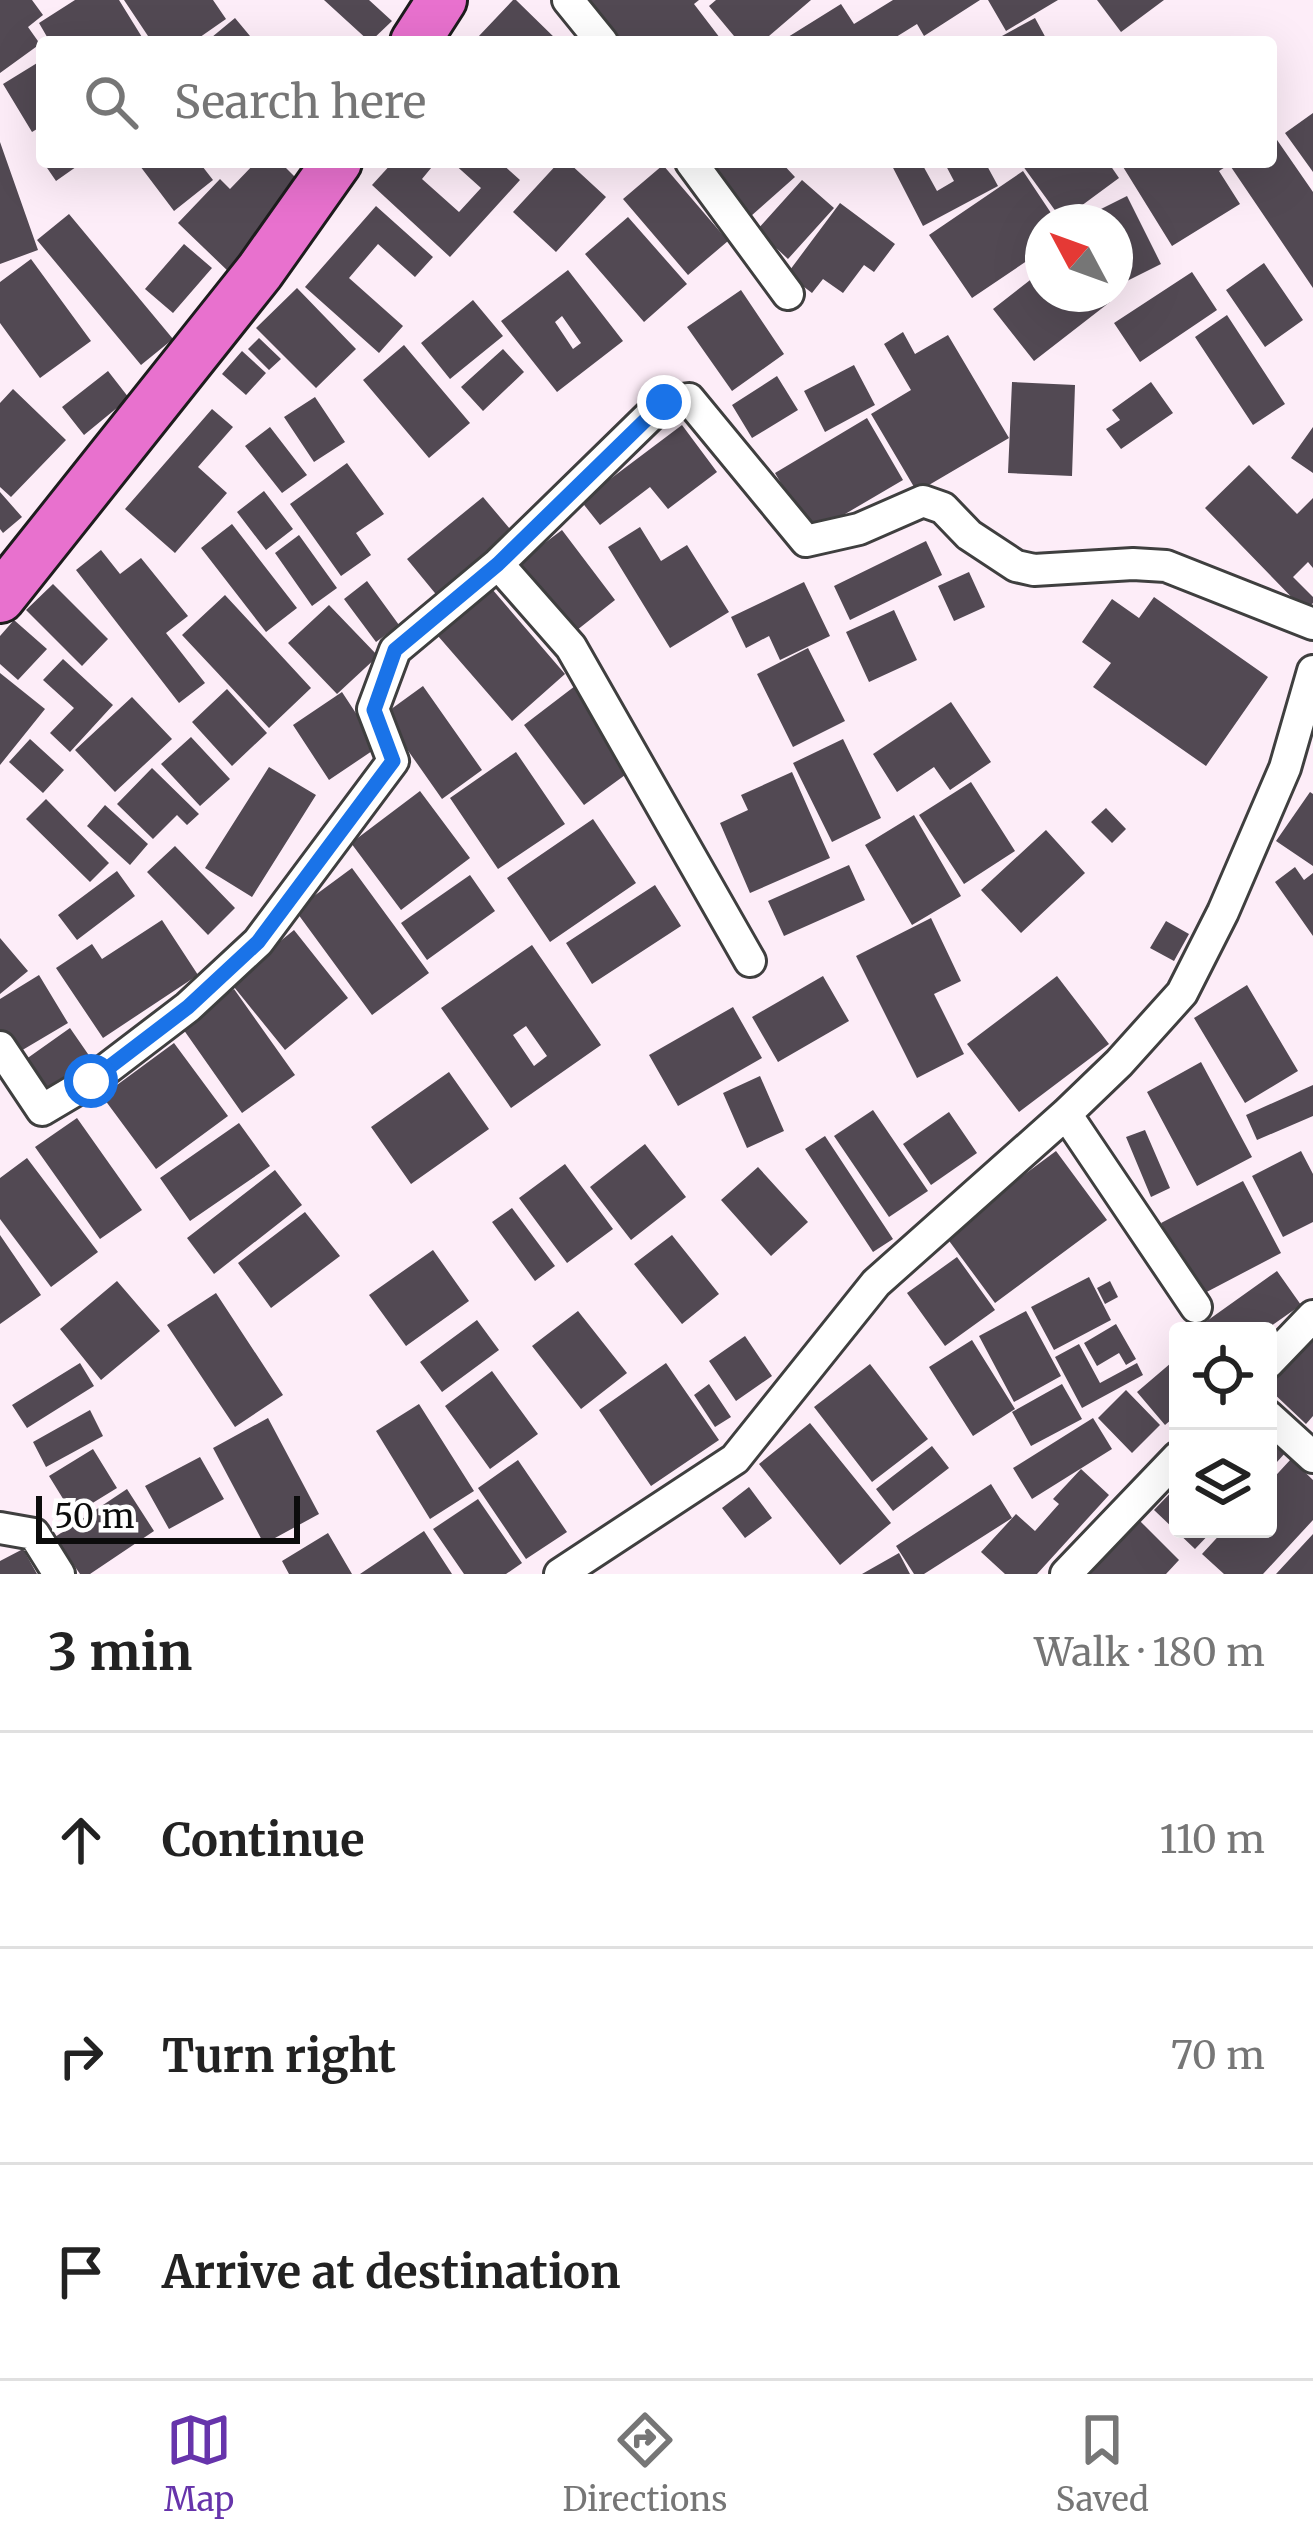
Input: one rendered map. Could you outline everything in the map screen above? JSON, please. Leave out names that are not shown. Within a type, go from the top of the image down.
[{"type":"main road","points":[[419,36],[442,0]]},
{"type":"main road","points":[[0,598],[260,272],[333,168]]},
{"type":"street","points":[[568,0],[597,36]]},
{"type":"street","points":[[695,168],[788,294]]},
{"type":"street","points":[[0,1047],[42,1111],[91,1081],[188,1007],[258,942],[393,761],[374,710],[395,650],[498,564],[664,402],[688,399],[806,541],[859,529],[923,501],[943,508],[969,535],[1016,566],[1034,570],[1166,566],[1313,624]]},
{"type":"street","points":[[498,564],[572,646],[750,961]]},
{"type":"street","points":[[560,1574],[735,1459],[876,1283],[1066,1114],[1182,992],[1223,912],[1285,768],[1313,671]]},
{"type":"street","points":[[1066,1114],[1196,1307]]},
{"type":"street","points":[[1277,1354],[1313,1316]]},
{"type":"street","points":[[1277,1424],[1313,1457]]},
{"type":"street","points":[[1066,1574],[1169,1466]]},
{"type":"street","points":[[0,1528],[34,1534],[59,1574]]},
{"type":"building","points":[[0,0],[32,0],[43,15],[28,27],[36,47],[0,73]]},
{"type":"building","points":[[75,0],[119,0],[141,36],[47,36],[39,23]]},
{"type":"building","points":[[124,0],[213,0],[226,19],[202,36],[148,36]]},
{"type":"building","points":[[324,0],[369,0],[392,21],[376,36],[363,36]]},
{"type":"building","points":[[516,0],[553,36],[479,36]]},
{"type":"building","points":[[581,0],[699,0],[694,4],[718,36],[608,36]]},
{"type":"building","points":[[716,0],[811,0],[769,36],[734,36],[709,6]]},
{"type":"building","points":[[893,0],[980,0],[924,36],[917,24],[898,36],[790,36],[841,4],[854,24]]},
{"type":"building","points":[[988,0],[1058,0],[1006,31]]},
{"type":"building","points":[[1097,0],[1164,0],[1121,32]]},
{"type":"building","points":[[235,18],[250,36],[213,36]]},
{"type":"building","points":[[1035,18],[1045,36],[1002,36]]},
{"type":"building","points":[[36,64],[36,130],[32,132],[3,84]]},
{"type":"building","points":[[1313,113],[1313,172],[1285,133]]},
{"type":"building","points":[[1277,140],[1313,192],[1313,288],[1232,168],[1277,168]]},
{"type":"building","points":[[0,142],[38,250],[0,264]]},
{"type":"building","points":[[47,168],[74,168],[56,181]]},
{"type":"building","points":[[142,168],[204,168],[213,180],[174,211]]},
{"type":"building","points":[[250,168],[286,168],[310,192],[230,273],[178,223],[220,179],[230,189]]},
{"type":"building","points":[[388,168],[431,168],[422,179],[459,212],[481,188],[459,168],[507,168],[520,180],[450,257],[372,185]]},
{"type":"building","points":[[553,168],[575,168],[606,197],[556,252],[513,212]]},
{"type":"building","points":[[666,168],[728,241],[688,275],[623,199]]},
{"type":"building","points":[[707,168],[787,168],[795,177],[751,216]]},
{"type":"building","points":[[893,168],[924,168],[937,191],[954,181],[947,168],[988,168],[998,186],[923,226]]},
{"type":"building","points":[[1024,168],[1112,168],[1119,178],[1084,204],[1050,204]]},
{"type":"building","points":[[1124,168],[1224,168],[1219,171],[1240,204],[1172,246]]},
{"type":"building","points":[[1023,171],[1045,204],[1025,204],[1025,262],[972,298],[929,235]]},
{"type":"building","points":[[802,180],[834,208],[788,259],[757,230]]},
{"type":"building","points":[[840,203],[895,244],[874,272],[864,265],[843,293],[823,279],[812,293],[787,274]]},
{"type":"building","points":[[376,206],[433,257],[415,277],[378,244],[349,278],[403,326],[379,353],[305,287]]},
{"type":"building","points":[[1133,208],[1161,264],[1133,278]]},
{"type":"building","points":[[69,214],[173,339],[141,365],[37,240]]},
{"type":"building","points":[[628,217],[687,284],[644,322],[585,254]]},
{"type":"building","points":[[184,244],[212,268],[173,313],[145,289]]},
{"type":"building","points":[[31,259],[91,341],[40,378],[0,323],[0,282]]},
{"type":"building","points":[[1264,263],[1303,320],[1265,347],[1226,290]]},
{"type":"building","points":[[568,270],[623,341],[557,392],[501,321]],"holes":[[[562,316],[581,343],[573,349],[555,322]]]},
{"type":"building","points":[[1192,272],[1217,310],[1140,362],[1114,323]]},
{"type":"building","points":[[1025,284],[1025,312],[1097,312],[1034,361],[993,309]]},
{"type":"building","points":[[297,288],[356,349],[316,388],[256,328]]},
{"type":"building","points":[[741,290],[784,354],[732,391],[687,327]]},
{"type":"building","points":[[473,300],[503,336],[450,379],[421,343]]},
{"type":"building","points":[[1227,315],[1285,404],[1253,425],[1195,337]]},
{"type":"building","points":[[903,332],[915,354],[948,335],[1009,438],[917,492],[871,414],[911,390],[884,344]]},
{"type":"building","points":[[259,338],[281,359],[269,370],[248,349]]},
{"type":"building","points":[[404,345],[470,423],[429,458],[363,380]]},
{"type":"building","points":[[503,349],[524,372],[483,411],[461,387]]},
{"type":"building","points":[[242,351],[266,373],[246,395],[222,374]]},
{"type":"building","points":[[854,365],[875,405],[825,432],[804,391]]},
{"type":"building","points":[[108,371],[129,398],[84,435],[62,407]]},
{"type":"building","points":[[777,376],[798,410],[752,438],[732,405]]},
{"type":"building","points":[[1012,382],[1075,385],[1072,476],[1008,473]]},
{"type":"building","points":[[1151,382],[1173,413],[1121,449],[1106,429],[1120,420],[1112,410]]},
{"type":"building","points":[[13,389],[66,440],[11,497],[0,487],[0,403]]},
{"type":"building","points":[[315,397],[345,442],[314,462],[284,417]]},
{"type":"building","points":[[212,409],[233,427],[198,467],[227,493],[175,553],[125,509]]},
{"type":"building","points":[[867,418],[903,480],[811,534],[775,473]]},
{"type":"building","points":[[682,425],[717,472],[668,509],[650,487],[600,525],[581,501]]},
{"type":"building","points":[[270,427],[307,475],[282,493],[245,446]]},
{"type":"building","points":[[1313,427],[1313,473],[1291,458]]},
{"type":"building","points":[[347,463],[384,514],[356,533],[371,555],[341,576],[290,504]]},
{"type":"building","points":[[1249,465],[1297,514],[1313,498],[1313,568],[1308,562],[1293,577],[1313,597],[1305,611],[1205,508]]},
{"type":"building","points":[[264,491],[293,529],[266,550],[237,512]]},
{"type":"building","points":[[0,492],[22,517],[3,533],[0,529]]},
{"type":"building","points":[[483,497],[515,535],[439,598],[407,559]]},
{"type":"building","points":[[232,524],[297,608],[266,632],[201,548]]},
{"type":"building","points":[[640,527],[661,561],[687,545],[729,612],[670,648],[608,547]]},
{"type":"building","points":[[562,530],[615,600],[572,634],[518,563]]},
{"type":"building","points":[[299,535],[337,588],[312,606],[275,553]]},
{"type":"building","points":[[926,541],[942,575],[850,620],[834,586]]},
{"type":"building","points":[[101,550],[120,574],[141,558],[188,616],[166,633],[205,683],[179,703],[76,570]]},
{"type":"building","points":[[969,572],[985,607],[954,621],[938,586]]},
{"type":"building","points":[[367,581],[399,625],[376,642],[344,599]]},
{"type":"building","points":[[804,582],[830,636],[780,660],[769,636],[746,648],[731,617]]},
{"type":"building","points":[[53,584],[108,639],[82,666],[26,610]]},
{"type":"building","points":[[492,589],[565,674],[512,721],[438,636]]},
{"type":"building","points":[[225,595],[311,688],[269,728],[182,635]]},
{"type":"building","points":[[1154,597],[1268,677],[1206,766],[1093,687],[1111,663],[1082,642],[1112,599],[1139,618]]},
{"type":"building","points":[[329,605],[378,656],[337,694],[288,643]]},
{"type":"building","points":[[894,610],[917,660],[869,682],[846,632]]},
{"type":"building","points":[[14,620],[47,649],[18,680],[0,664],[0,636]]},
{"type":"building","points":[[808,648],[845,721],[793,747],[757,674]]},
{"type":"building","points":[[63,659],[113,705],[70,752],[50,733],[74,708],[43,680]]},
{"type":"building","points":[[0,673],[45,709],[0,765]]},
{"type":"building","points":[[423,686],[482,770],[442,799],[383,715]]},
{"type":"building","points":[[575,686],[636,767],[584,805],[524,725]]},
{"type":"building","points":[[227,689],[267,733],[232,766],[192,722]]},
{"type":"building","points":[[342,692],[378,747],[329,780],[293,725]]},
{"type":"building","points":[[132,697],[172,739],[115,792],[75,750]]},
{"type":"building","points":[[951,702],[991,762],[950,790],[934,767],[897,792],[873,754]]},
{"type":"building","points":[[191,737],[230,779],[200,806],[161,764]]},
{"type":"building","points":[[30,739],[64,770],[43,793],[9,762]]},
{"type":"building","points":[[843,739],[881,818],[832,842],[793,763]]},
{"type":"building","points":[[516,752],[565,824],[498,869],[450,798]]},
{"type":"building","points":[[269,767],[316,795],[252,897],[205,868]]},
{"type":"building","points":[[152,768],[199,814],[187,825],[177,815],[153,839],[117,804]]},
{"type":"building","points":[[792,772],[830,858],[750,893],[720,823],[748,810],[741,795]]},
{"type":"building","points":[[971,782],[1015,851],[964,884],[919,815]]},
{"type":"building","points":[[420,791],[470,858],[401,910],[351,843]]},
{"type":"building","points":[[1313,794],[1313,866],[1276,841]]},
{"type":"building","points":[[46,799],[109,863],[90,882],[26,819]]},
{"type":"building","points":[[105,805],[148,844],[130,865],[87,826]]},
{"type":"building","points":[[1106,808],[1126,829],[1112,843],[1091,822]]},
{"type":"building","points":[[914,815],[961,896],[912,925],[865,845]]},
{"type":"building","points":[[593,819],[636,883],[550,942],[507,878]]},
{"type":"building","points":[[1046,830],[1085,873],[1021,933],[981,890]]},
{"type":"building","points":[[175,846],[235,908],[208,935],[147,872]]},
{"type":"building","points":[[849,865],[865,900],[784,936],[768,901]]},
{"type":"building","points":[[1295,867],[1304,880],[1313,873],[1313,936],[1275,882]]},
{"type":"building","points":[[352,868],[429,973],[372,1015],[295,910]]},
{"type":"building","points":[[117,871],[135,896],[77,940],[58,915]]},
{"type":"building","points":[[470,875],[495,911],[427,960],[401,923]]},
{"type":"building","points":[[655,885],[681,926],[592,984],[566,943]]},
{"type":"building","points":[[931,918],[961,981],[934,994],[964,1054],[917,1078],[856,956]]},
{"type":"building","points":[[162,920],[198,975],[103,1038],[56,968],[92,944],[102,959]]},
{"type":"building","points":[[1166,921],[1189,934],[1174,961],[1150,948]]},
{"type":"building","points":[[294,930],[348,998],[285,1050],[230,982]]},
{"type":"building","points":[[0,938],[28,971],[0,994]]},
{"type":"building","points":[[532,945],[601,1045],[511,1108],[441,1008]],"holes":[[[526,1026],[547,1056],[534,1066],[513,1035]]]},
{"type":"building","points":[[39,975],[68,1023],[14,1055],[0,1031],[0,999]]},
{"type":"building","points":[[823,976],[849,1021],[778,1062],[752,1017]]},
{"type":"building","points":[[1057,976],[1109,1044],[1019,1112],[967,1044]]},
{"type":"building","points":[[1247,985],[1298,1071],[1245,1103],[1194,1018]]},
{"type":"building","points":[[234,989],[295,1075],[242,1113],[181,1026]]},
{"type":"building","points":[[733,1007],[762,1058],[678,1106],[649,1055]]},
{"type":"building","points":[[70,1028],[97,1067],[48,1101],[22,1062]]},
{"type":"building","points":[[174,1043],[228,1116],[156,1169],[102,1096]]},
{"type":"building","points":[[1201,1062],[1252,1157],[1197,1186],[1147,1092]]},
{"type":"building","points":[[449,1072],[489,1129],[411,1184],[371,1127]]},
{"type":"building","points":[[760,1076],[784,1131],[747,1148],[723,1093]]},
{"type":"building","points":[[1313,1085],[1313,1116],[1257,1140],[1246,1115]]},
{"type":"building","points":[[873,1110],[928,1191],[889,1217],[834,1136]]},
{"type":"building","points":[[949,1112],[977,1153],[931,1185],[903,1144]]},
{"type":"building","points":[[77,1118],[142,1210],[100,1239],[35,1147]]},
{"type":"building","points":[[239,1123],[270,1166],[190,1221],[160,1178]]},
{"type":"building","points":[[1145,1130],[1170,1188],[1151,1197],[1126,1137]]},
{"type":"building","points":[[825,1136],[893,1239],[873,1252],[805,1149]]},
{"type":"building","points":[[645,1144],[686,1197],[631,1240],[590,1187]]},
{"type":"building","points":[[1056,1151],[1107,1220],[995,1303],[944,1234]]},
{"type":"building","points":[[1301,1151],[1313,1174],[1313,1222],[1283,1237],[1252,1176]]},
{"type":"building","points":[[27,1158],[98,1252],[51,1287],[0,1219],[0,1178]]},
{"type":"building","points":[[565,1164],[613,1229],[567,1263],[519,1198]]},
{"type":"building","points":[[758,1167],[808,1222],[771,1256],[721,1200]]},
{"type":"building","points":[[275,1170],[302,1205],[214,1274],[187,1238]]},
{"type":"building","points":[[1243,1181],[1281,1253],[1199,1296],[1161,1223]]},
{"type":"building","points":[[512,1208],[555,1266],[535,1281],[492,1222]]},
{"type":"building","points":[[305,1212],[340,1256],[271,1308],[238,1263]]},
{"type":"building","points":[[0,1235],[41,1295],[0,1324]]},
{"type":"building","points":[[672,1235],[719,1294],[682,1324],[634,1264]]},
{"type":"building","points":[[433,1250],[469,1301],[406,1346],[369,1295]]},
{"type":"building","points":[[957,1257],[995,1310],[945,1346],[907,1293]]},
{"type":"building","points":[[1277,1271],[1301,1305],[1277,1322],[1205,1322]]},
{"type":"building","points":[[1089,1277],[1111,1320],[1054,1350],[1031,1307]]},
{"type":"building","points":[[117,1281],[160,1331],[101,1380],[60,1329]]},
{"type":"building","points":[[1110,1281],[1118,1297],[1105,1304],[1097,1288]]},
{"type":"building","points":[[216,1293],[283,1395],[235,1427],[167,1325]]},
{"type":"building","points":[[578,1311],[627,1373],[581,1409],[532,1346]]},
{"type":"building","points":[[1026,1311],[1061,1376],[1014,1402],[979,1336]]},
{"type":"building","points":[[477,1320],[499,1350],[442,1392],[420,1362]]},
{"type":"building","points":[[1116,1324],[1136,1359],[1126,1365],[1119,1353],[1097,1366],[1084,1343]]},
{"type":"building","points":[[1313,1335],[1313,1416],[1306,1424],[1277,1397],[1277,1374]]},
{"type":"building","points":[[745,1336],[772,1376],[736,1401],[709,1361]]},
{"type":"building","points":[[972,1340],[1015,1409],[973,1436],[929,1367]]},
{"type":"building","points":[[1079,1344],[1100,1383],[1137,1363],[1143,1375],[1082,1408],[1055,1357]]},
{"type":"building","points":[[80,1363],[94,1386],[27,1428],[12,1405]]},
{"type":"building","points":[[666,1363],[719,1440],[651,1486],[599,1410]]},
{"type":"building","points":[[870,1364],[928,1439],[872,1482],[814,1407]]},
{"type":"building","points":[[1169,1365],[1169,1422],[1165,1425],[1137,1392]]},
{"type":"building","points":[[492,1371],[538,1434],[490,1469],[445,1406]]},
{"type":"building","points":[[709,1384],[731,1417],[715,1427],[694,1395]]},
{"type":"building","points":[[1062,1384],[1082,1419],[1031,1446],[1012,1412]]},
{"type":"building","points":[[1126,1390],[1160,1425],[1132,1453],[1098,1418]]},
{"type":"building","points":[[419,1404],[474,1491],[430,1519],[376,1431]]},
{"type":"building","points":[[90,1410],[103,1436],[46,1467],[33,1442]]},
{"type":"building","points":[[268,1418],[319,1514],[264,1544],[213,1448]]},
{"type":"building","points":[[1093,1418],[1112,1449],[1032,1499],[1013,1468]]},
{"type":"building","points":[[810,1423],[891,1523],[840,1565],[759,1464]]},
{"type":"building","points":[[932,1446],[949,1468],[893,1511],[876,1489]]},
{"type":"building","points":[[93,1449],[117,1488],[73,1515],[49,1476]]},
{"type":"building","points":[[200,1457],[224,1499],[169,1529],[145,1486]]},
{"type":"building","points":[[1291,1459],[1313,1480],[1313,1520],[1263,1574],[1224,1574],[1202,1554],[1217,1538],[1277,1538],[1277,1474]]},
{"type":"building","points":[[518,1460],[567,1532],[526,1559],[478,1488]]},
{"type":"building","points":[[1081,1469],[1109,1495],[1037,1574],[1005,1574],[981,1552],[1016,1514],[1035,1531],[1059,1504],[1053,1499]]},
{"type":"building","points":[[991,1484],[1012,1518],[924,1574],[914,1574],[896,1546]]},
{"type":"building","points":[[749,1487],[772,1518],[745,1538],[722,1508]]},
{"type":"building","points":[[127,1489],[154,1531],[90,1574],[80,1574],[55,1537]]},
{"type":"building","points":[[1169,1494],[1169,1524],[1154,1510]]},
{"type":"building","points":[[478,1499],[522,1563],[506,1574],[464,1574],[433,1529]]},
{"type":"building","points":[[1140,1521],[1179,1560],[1166,1574],[1089,1574]]},
{"type":"building","points":[[424,1531],[452,1574],[360,1574]]},
{"type":"building","points":[[328,1533],[352,1574],[289,1574],[282,1561]]},
{"type":"building","points":[[1313,1534],[1313,1574],[1276,1574]]},
{"type":"building","points":[[1183,1538],[1205,1538],[1195,1549]]},
{"type":"building","points":[[23,1549],[37,1574],[0,1574],[0,1561]]},
{"type":"building","points":[[899,1553],[910,1574],[862,1574]]},
{"type":"route","points":[[91,1081],[188,1007],[258,942],[393,761],[374,710],[395,650],[498,564],[664,402]]}]
